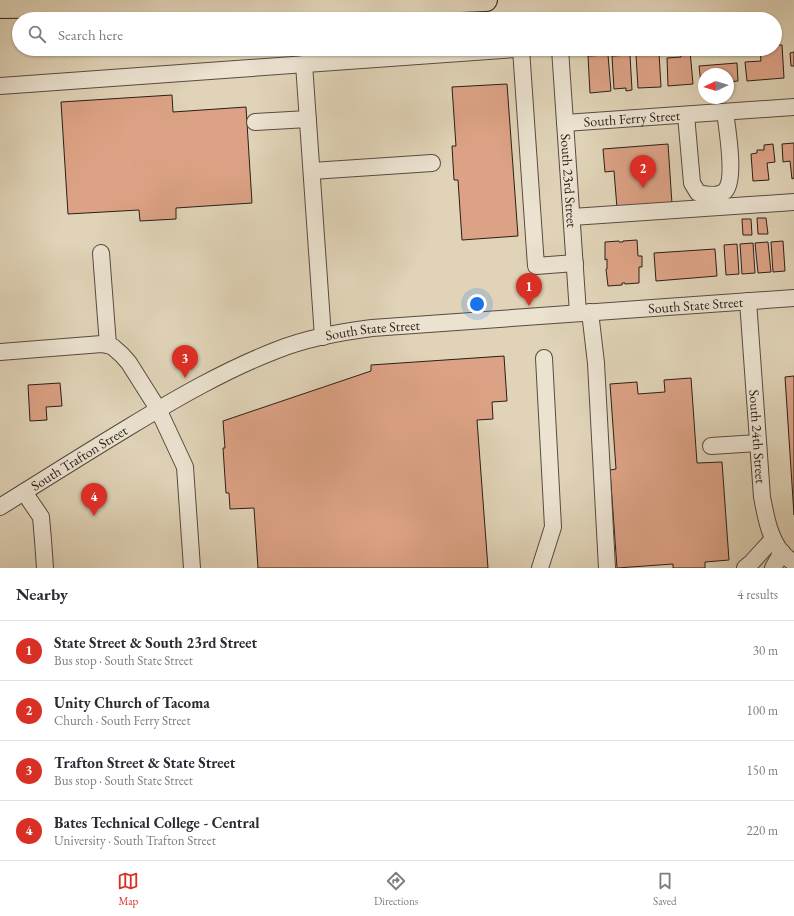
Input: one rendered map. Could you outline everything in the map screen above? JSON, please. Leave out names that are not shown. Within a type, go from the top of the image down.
[{"type":"highway","points":[[158,5],[179,0]]},
{"type":"highway","points":[[0,7],[158,5],[192,11],[486,0]]},
{"type":"street","points":[[0,86],[417,56]]},
{"type":"street","points":[[521,56],[536,266],[575,263]]},
{"type":"street","name":"South 23rd Street","points":[[560,56],[575,263],[584,313],[596,363],[607,568]]},
{"type":"street","points":[[304,64],[323,336]]},
{"type":"street","name":"South Ferry Street","points":[[565,123],[794,107]]},
{"type":"street","points":[[686,114],[692,183],[698,193],[716,195],[724,192],[728,188],[730,179],[731,162],[725,112]]},
{"type":"street","points":[[255,122],[308,119]]},
{"type":"street","points":[[312,171],[432,163]]},
{"type":"street","points":[[572,217],[794,202]]},
{"type":"street","points":[[101,253],[108,345]]},
{"type":"street","name":"South State Street","points":[[158,409],[211,379],[241,365],[278,349],[323,336],[372,328],[794,298]]},
{"type":"street","name":"South 24th Street","points":[[748,301],[762,497],[767,523],[773,539],[782,552],[794,564]]},
{"type":"street","points":[[0,347],[108,345],[116,349],[129,363],[158,409],[185,467],[192,568]]},
{"type":"street","points":[[540,568],[553,527],[544,358]]},
{"type":"street","name":"South Trafton Street","points":[[0,507],[158,409]]},
{"type":"street","points":[[711,446],[758,443]]},
{"type":"street","points":[[24,492],[41,517],[45,568]]},
{"type":"street","points":[[745,568],[752,563],[773,539]]},
{"type":"street","points":[[773,568],[782,552]]},
{"type":"building","points":[[782,45],[784,78],[747,81],[745,62],[761,61],[761,56],[782,56]]},
{"type":"building","points":[[794,52],[794,66],[791,66],[790,53]]},
{"type":"building","points":[[588,56],[608,56],[611,91],[590,93]]},
{"type":"building","points":[[612,56],[630,56],[632,90],[626,91],[626,88],[614,89]]},
{"type":"building","points":[[636,56],[659,56],[661,87],[638,88]]},
{"type":"building","points":[[690,56],[693,84],[668,86],[667,58]]},
{"type":"building","points":[[737,63],[738,81],[734,81],[734,68],[699,68],[699,66]]},
{"type":"building","points":[[507,84],[518,236],[462,240],[458,180],[454,180],[452,146],[456,146],[452,87]]},
{"type":"building","points":[[172,95],[173,112],[246,107],[252,203],[176,208],[176,219],[140,221],[139,210],[68,214],[61,102]]},
{"type":"building","points":[[794,143],[794,178],[792,179],[790,161],[783,162],[782,144]]},
{"type":"building","points":[[668,144],[672,204],[617,208],[614,171],[605,172],[603,149]]},
{"type":"building","points":[[773,144],[775,162],[767,163],[769,180],[753,181],[751,154],[757,153],[757,150],[764,150],[764,145]]},
{"type":"building","points":[[757,218],[766,218],[768,234],[758,234]]},
{"type":"building","points":[[742,219],[751,219],[752,235],[743,235]]},
{"type":"building","points":[[637,240],[638,256],[642,256],[642,267],[639,267],[639,283],[622,283],[622,285],[608,286],[606,269],[607,259],[605,260],[605,242]]},
{"type":"building","points":[[783,241],[785,271],[773,272],[771,242]]},
{"type":"building","points":[[768,242],[771,272],[758,273],[755,243]]},
{"type":"building","points":[[753,243],[755,273],[742,274],[740,244]]},
{"type":"building","points":[[737,244],[739,274],[726,275],[724,245]]},
{"type":"building","points":[[715,249],[717,276],[656,281],[654,253]]},
{"type":"building","points":[[504,356],[507,401],[492,402],[493,419],[477,420],[488,568],[258,568],[254,508],[230,509],[229,493],[226,493],[223,421],[371,371],[371,365]]},
{"type":"building","points":[[794,376],[794,515],[785,377]]},
{"type":"building","points":[[691,378],[697,463],[722,462],[729,560],[705,562],[705,568],[673,568],[673,564],[617,568],[610,470],[616,469],[610,384],[637,382],[638,394],[665,392],[664,380]]},
{"type":"building","points":[[60,383],[62,406],[46,407],[47,420],[30,421],[28,385]]},
{"type":"place","name":"Unity Church of Tacoma","points":[[643,188]]},
{"type":"place","name":"State Street & South 23rd Street","points":[[529,306]]},
{"type":"place","name":"Trafton Street & State Street","points":[[185,378]]},
{"type":"place","name":"Bates Technical College - Central","points":[[94,516]]}]
